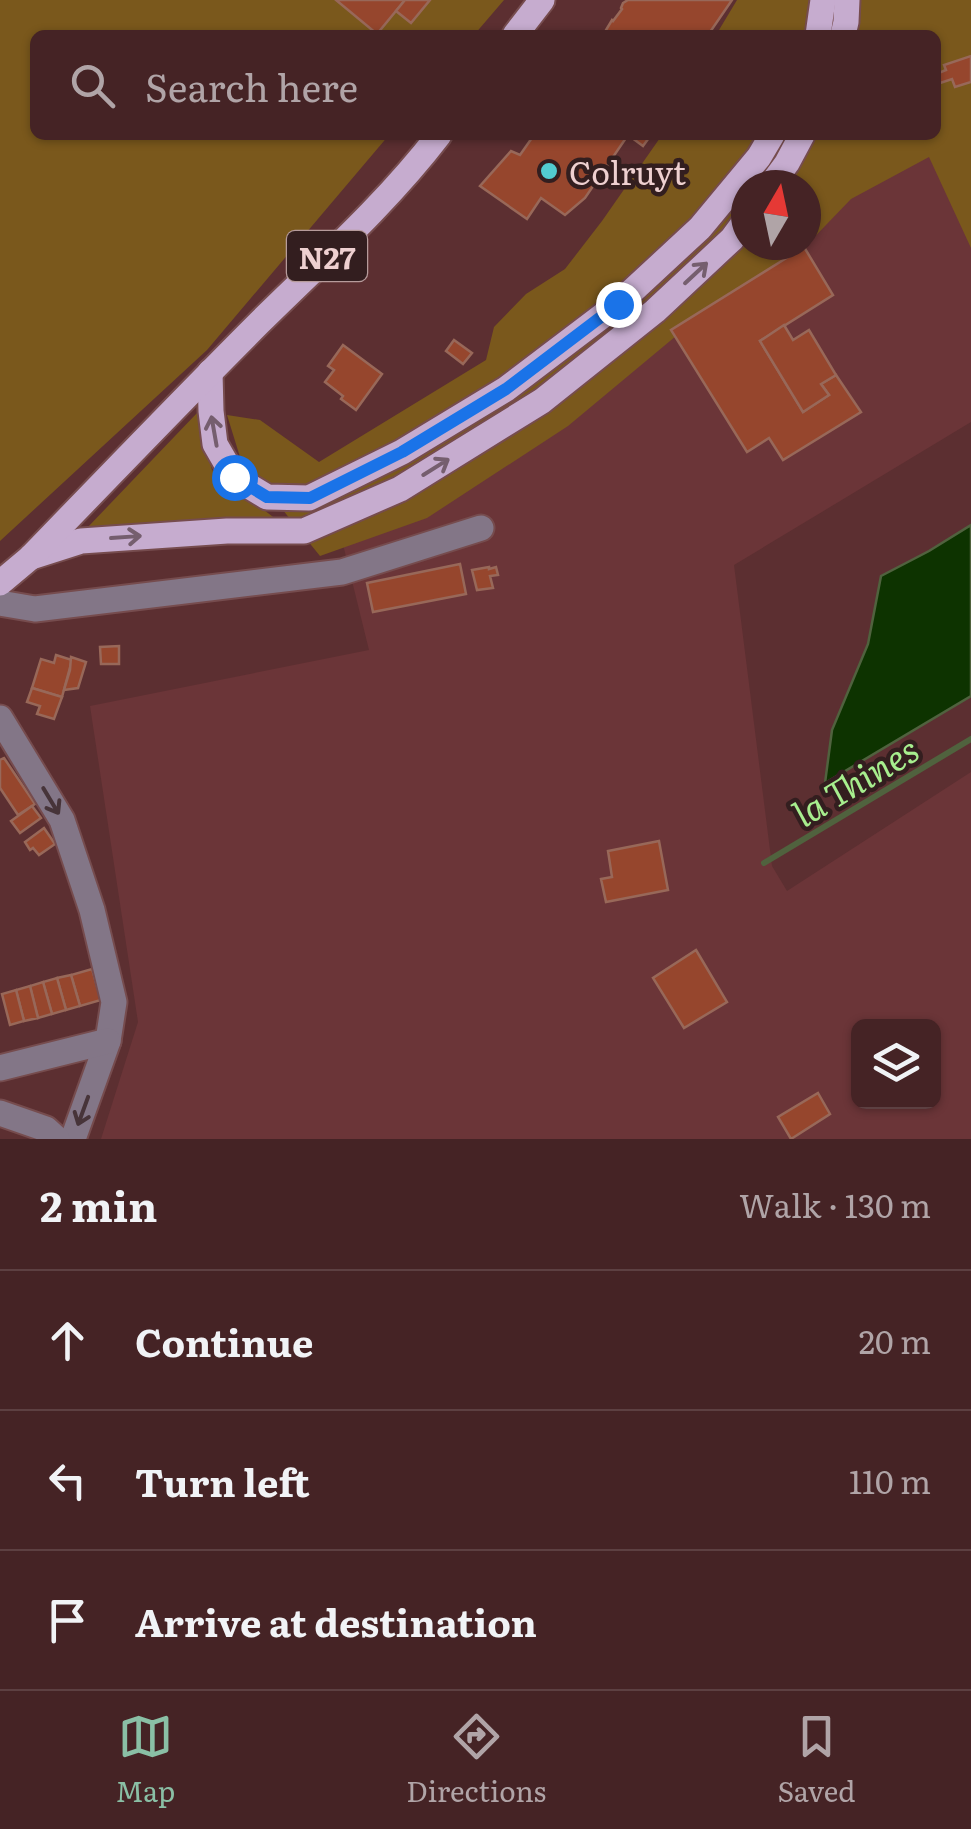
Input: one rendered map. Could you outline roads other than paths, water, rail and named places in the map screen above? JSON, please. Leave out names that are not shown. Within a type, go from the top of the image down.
[{"type":"main road","points":[[519,30],[542,0]]},
{"type":"main road","points":[[819,30],[823,0]]},
{"type":"main road","points":[[844,30],[847,0]]},
{"type":"main road","name":"N27","points":[[0,583],[372,211],[435,140]]},
{"type":"main road","points":[[210,372],[215,444],[234,477],[267,497],[310,498],[402,452],[506,389],[618,304],[700,228],[769,140]]},
{"type":"main road","points":[[782,170],[799,140]]},
{"type":"main road","points":[[31,556],[81,541],[304,530],[400,490],[542,401],[655,310],[731,240]]},
{"type":"street","points":[[6,611],[342,572],[481,528]]},
{"type":"street","points":[[0,718],[62,820],[92,910],[114,1002],[108,1041],[73,1139]]},
{"type":"street","points":[[0,1068],[108,1041]]},
{"type":"street","points":[[0,1113],[46,1129],[57,1139]]},
{"type":"waterway","name":"la Thines","points":[[764,863],[971,739]]},
{"type":"place","name":"Colruyt","points":[[549,171]]}]
